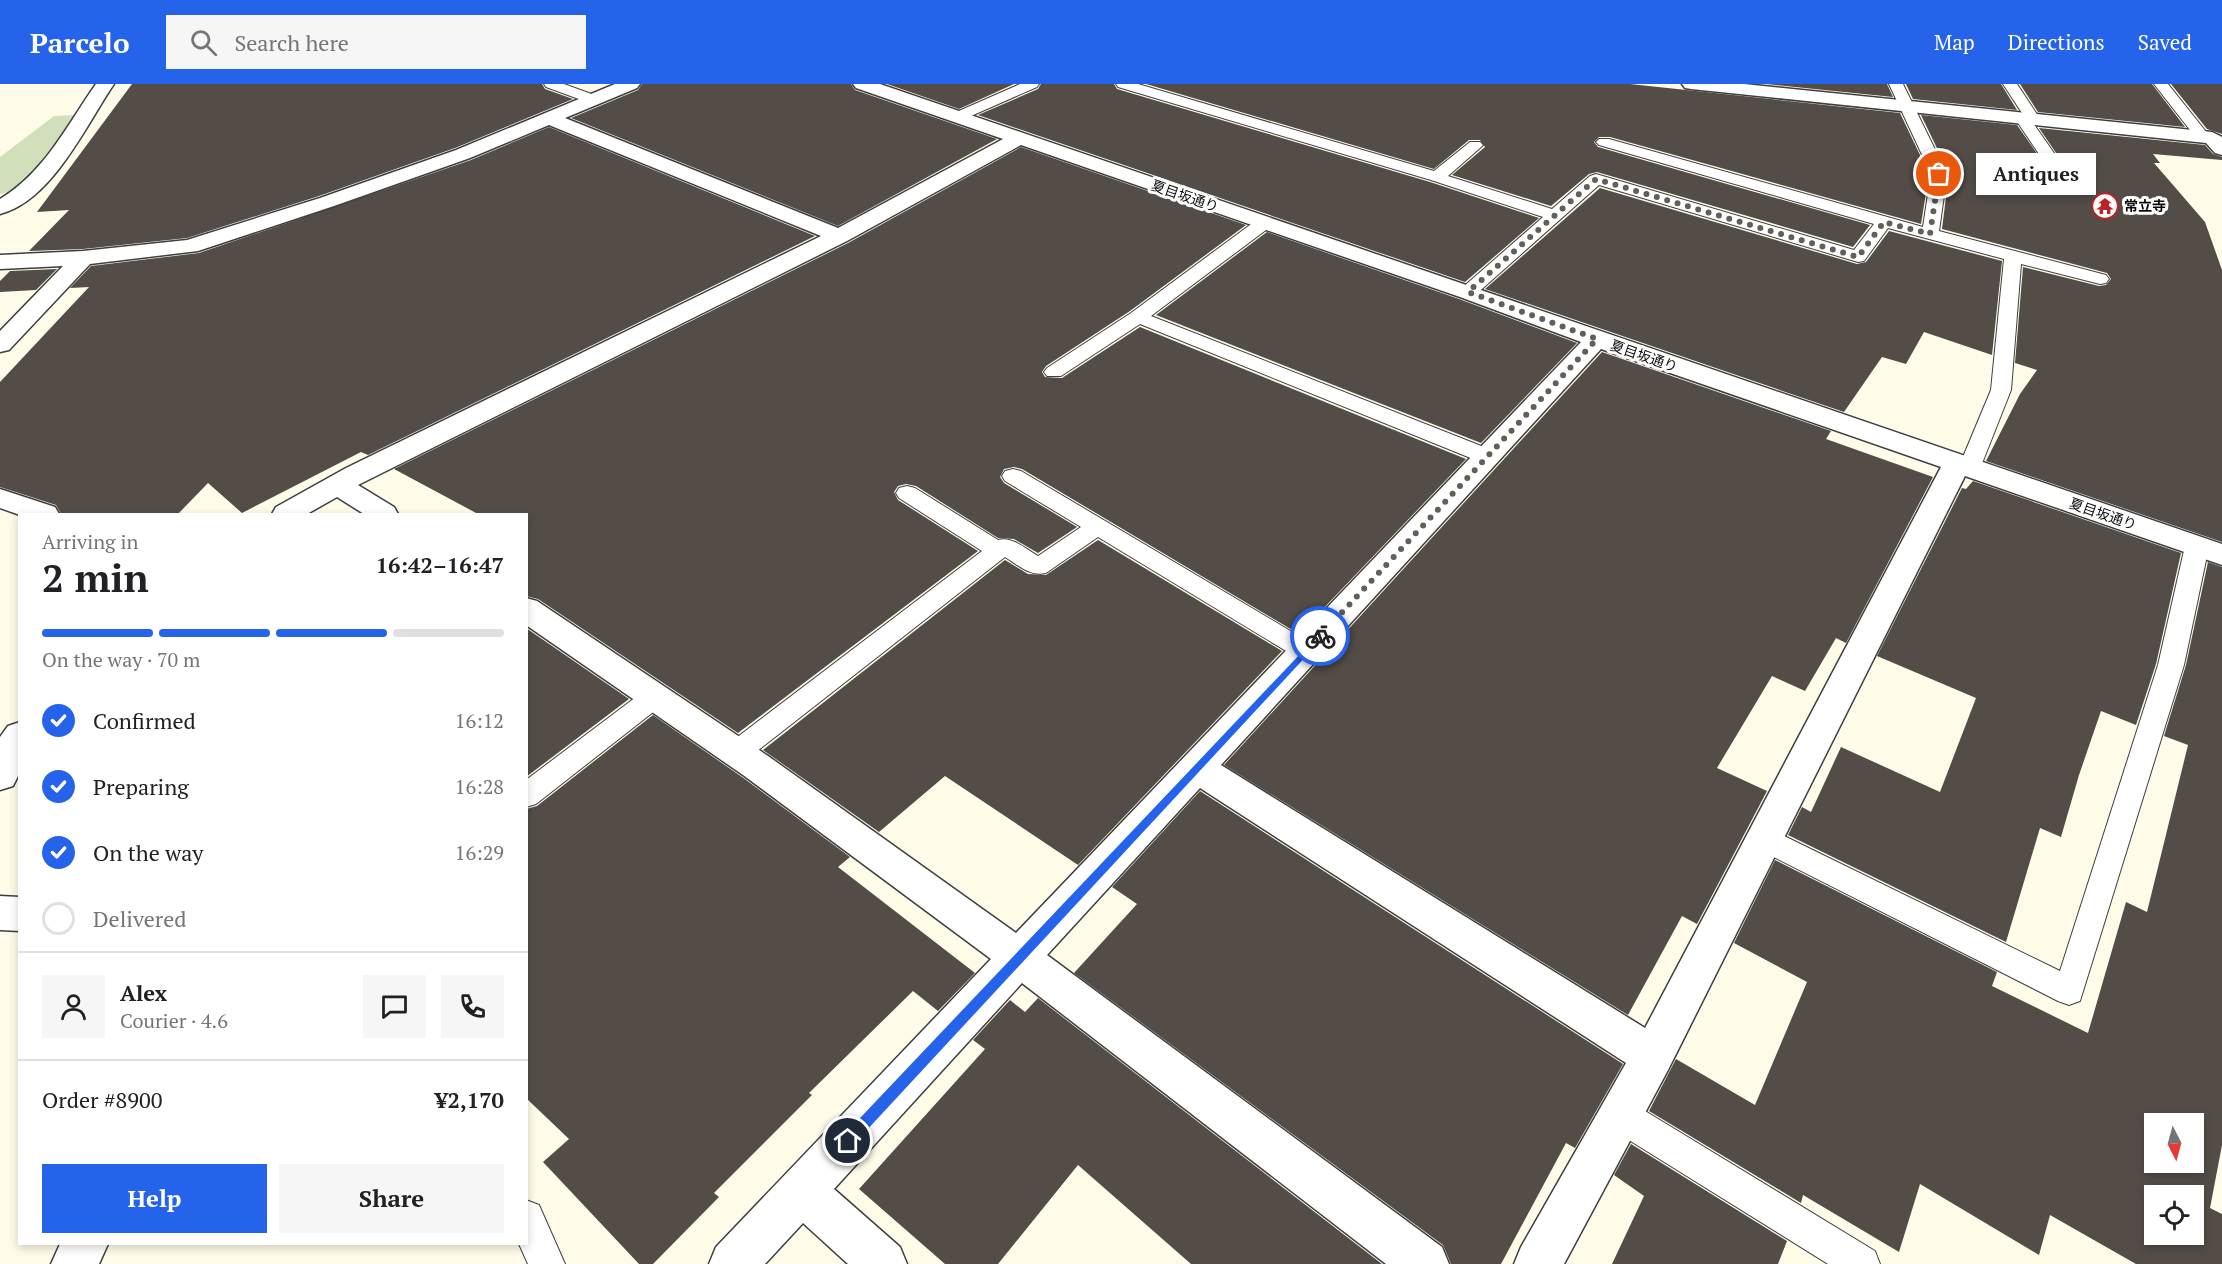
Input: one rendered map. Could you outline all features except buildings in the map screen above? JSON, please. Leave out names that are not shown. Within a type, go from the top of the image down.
[{"type":"street","points":[[0,208],[26,193],[55,163],[87,107],[105,84]]},
{"type":"street","points":[[0,262],[83,258],[190,246],[327,202],[463,154],[631,84]]},
{"type":"street","name":"夏目坂通り","points":[[862,84],[1468,292],[1956,465],[2209,550]]},
{"type":"street","points":[[1691,84],[1906,105],[2214,140]]},
{"type":"street","points":[[548,118],[839,236]]},
{"type":"street","points":[[288,513],[356,474],[839,236],[1019,138]]},
{"type":"street","points":[[0,345],[83,258]]},
{"type":"street","points":[[733,1264],[1017,957],[1197,768],[1597,339]]},
{"type":"street","points":[[1538,1264],[1653,1056],[1956,465]]},
{"type":"street","points":[[339,485],[382,513]]},
{"type":"street","points":[[0,498],[42,513]]},
{"type":"street","points":[[528,610],[657,695],[737,752],[1017,957],[1425,1264]]},
{"type":"street","points":[[0,776],[11,745]]},
{"type":"street","points":[[1197,768],[1653,1056]]},
{"type":"street","points":[[0,913],[18,914]]},
{"type":"street","points":[[802,1191],[883,1264]]},
{"type":"street","points":[[75,1264],[84,1245]]},
{"type":"lane","points":[[551,84],[592,99]]},
{"type":"lane","points":[[957,117],[1032,84]]},
{"type":"lane","points":[[1123,84],[1437,177],[1556,216]]},
{"type":"lane","points":[[1896,84],[1939,174],[1930,234]]},
{"type":"lane","points":[[2010,84],[2053,163]]},
{"type":"lane","points":[[2161,84],[2214,140]]},
{"type":"lane","points":[[1604,142],[1884,222],[2100,279]]},
{"type":"lane","points":[[1437,177],[1475,145]]},
{"type":"lane","points":[[1468,292],[1596,179],[1858,257],[1884,222]]},
{"type":"lane","points":[[1054,372],[1138,317],[1264,223]]},
{"type":"lane","points":[[1956,465],[1972,461],[2001,390],[2013,257]]},
{"type":"lane","points":[[1138,317],[1486,456]]},
{"type":"lane","points":[[1013,476],[1305,651]]},
{"type":"lane","points":[[907,493],[998,550]]},
{"type":"lane","points":[[737,752],[1004,546],[1038,567],[1098,526]]},
{"type":"lane","points":[[1764,839],[2069,991],[2209,550]]},
{"type":"lane","points":[[528,794],[657,695]]},
{"type":"lane","points":[[1620,1114],[1862,1264]]},
{"type":"lane","points":[[528,1222],[547,1264]]},
{"type":"green space","points":[[76,115],[33,174],[11,191],[0,194],[0,157],[54,116]]},
{"type":"way so far","points":[[1320,636],[1597,339],[1468,292],[1596,179],[1858,257],[1884,222],[1930,234],[1939,174]]},
{"type":"place","name":"Antiques","points":[[1939,174]]},
{"type":"place","name":"常立寺","points":[[2105,206]]},
{"type":"route","points":[[848,1141],[1017,957],[1320,636]]}]
